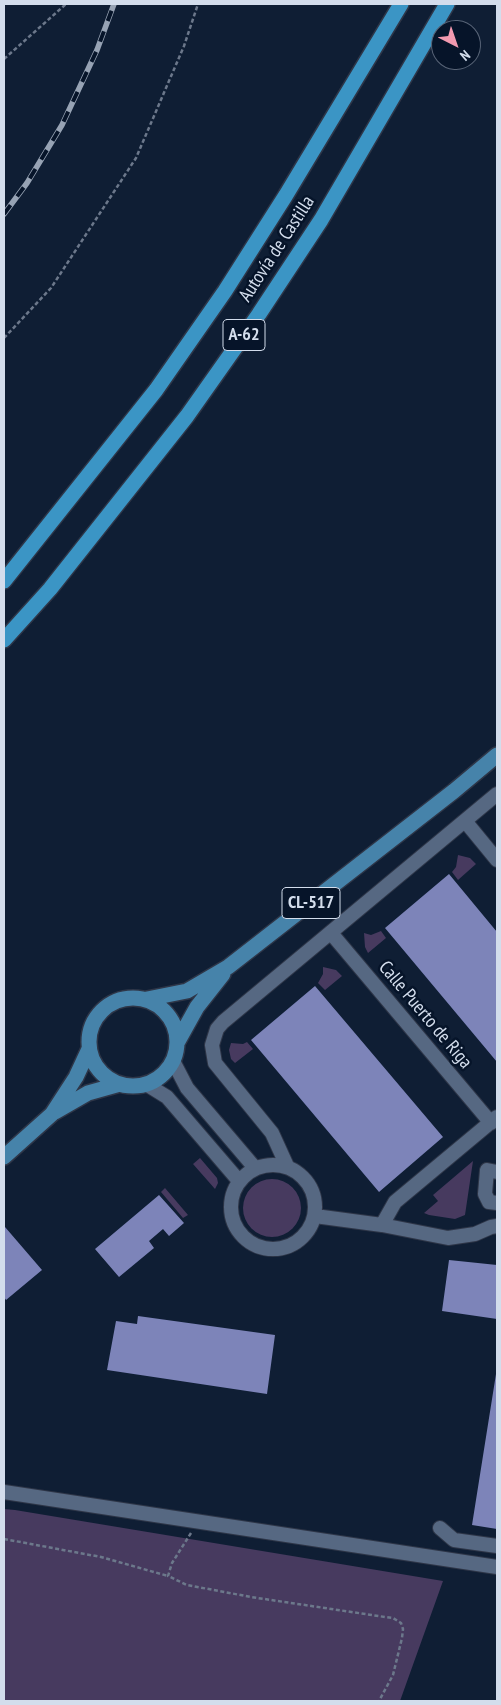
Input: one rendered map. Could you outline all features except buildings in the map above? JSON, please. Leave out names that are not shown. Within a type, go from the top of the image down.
[{"type":"highway","name":"Autovía de Castilla","points":[[4,581],[156,390],[225,291],[286,196],[401,4]]},
{"type":"highway","name":"Autovía de Castilla","points":[[4,640],[50,589],[187,416],[259,314],[321,220],[446,4]]},
{"type":"main road","name":"CL-517","points":[[52,1114],[76,1077],[89,1049],[90,1031],[98,1015],[112,1003],[129,998],[147,999],[187,991],[228,967],[454,791],[497,755]]},
{"type":"main road","name":"CL-517","points":[[4,1157],[52,1114],[88,1093],[120,1084],[133,1086],[146,1084],[162,1075],[173,1061],[178,1043],[197,1007],[228,967]]},
{"type":"main road","points":[[147,999],[163,1009],[174,1024],[178,1043]]},
{"type":"main road","points":[[89,1049],[95,1064],[105,1076],[120,1084]]},
{"type":"street","points":[[287,1166],[272,1134],[216,1062],[212,1045],[217,1029],[223,1022],[465,821],[496,799]]},
{"type":"street","points":[[465,821],[497,860]]},
{"type":"street","name":"Calle Puerto de Riga","points":[[331,932],[494,1120]]},
{"type":"street","points":[[173,1061],[187,1088],[255,1168]]},
{"type":"street","points":[[146,1084],[167,1097],[239,1181]]},
{"type":"street","points":[[382,1225],[395,1202],[494,1120]]},
{"type":"street","points":[[265,1164],[287,1166],[301,1174],[310,1186],[316,1201],[315,1216],[310,1229],[300,1240],[286,1247],[271,1249],[256,1246],[243,1237],[234,1225],[230,1210],[232,1195],[239,1181],[255,1168],[265,1164]]},
{"type":"street","points":[[497,1172],[488,1170],[485,1194],[489,1202],[497,1203]]},
{"type":"street","points":[[315,1216],[382,1225],[448,1238],[475,1234],[491,1226],[497,1226]]},
{"type":"street","points":[[4,1492],[497,1567]]},
{"type":"street","points":[[440,1528],[454,1540],[497,1546]]},
{"type":"path","points":[[4,59],[66,4]]},
{"type":"path","points":[[4,338],[51,288],[136,158],[184,46],[198,4]]},
{"type":"path","points":[[168,1576],[172,1563],[192,1532],[196,1520]]},
{"type":"path","points":[[4,1539],[100,1557],[168,1576],[201,1589],[393,1618],[401,1623],[403,1629],[402,1638],[393,1675],[379,1701]]},
{"type":"shaded area","points":[[458,855],[470,858],[476,864],[458,880],[452,872],[456,867]]},
{"type":"shaded area","points":[[381,931],[386,938],[368,953],[365,947],[364,933],[371,935]]},
{"type":"shaded area","points":[[323,967],[336,970],[342,976],[325,990],[318,983],[323,974]]},
{"type":"shaded area","points":[[247,1042],[253,1049],[235,1063],[231,1059],[229,1050],[231,1043],[243,1044]]},
{"type":"shaded area","points":[[200,1158],[217,1178],[218,1183],[215,1189],[193,1164]]},
{"type":"shaded area","points":[[473,1161],[465,1215],[455,1219],[424,1213],[438,1201],[433,1195]]},
{"type":"shaded area","points":[[266,1179],[278,1179],[293,1187],[301,1202],[301,1214],[293,1229],[278,1237],[266,1237],[251,1229],[243,1214],[243,1202],[251,1187]]},
{"type":"shaded area","points":[[165,1188],[188,1215],[183,1218],[161,1192]]},
{"type":"shaded area","points":[[4,1509],[443,1581],[400,1701],[4,1701]]},
{"type":"railway","points":[[4,214],[27,183],[62,125],[97,50],[114,4]]}]
